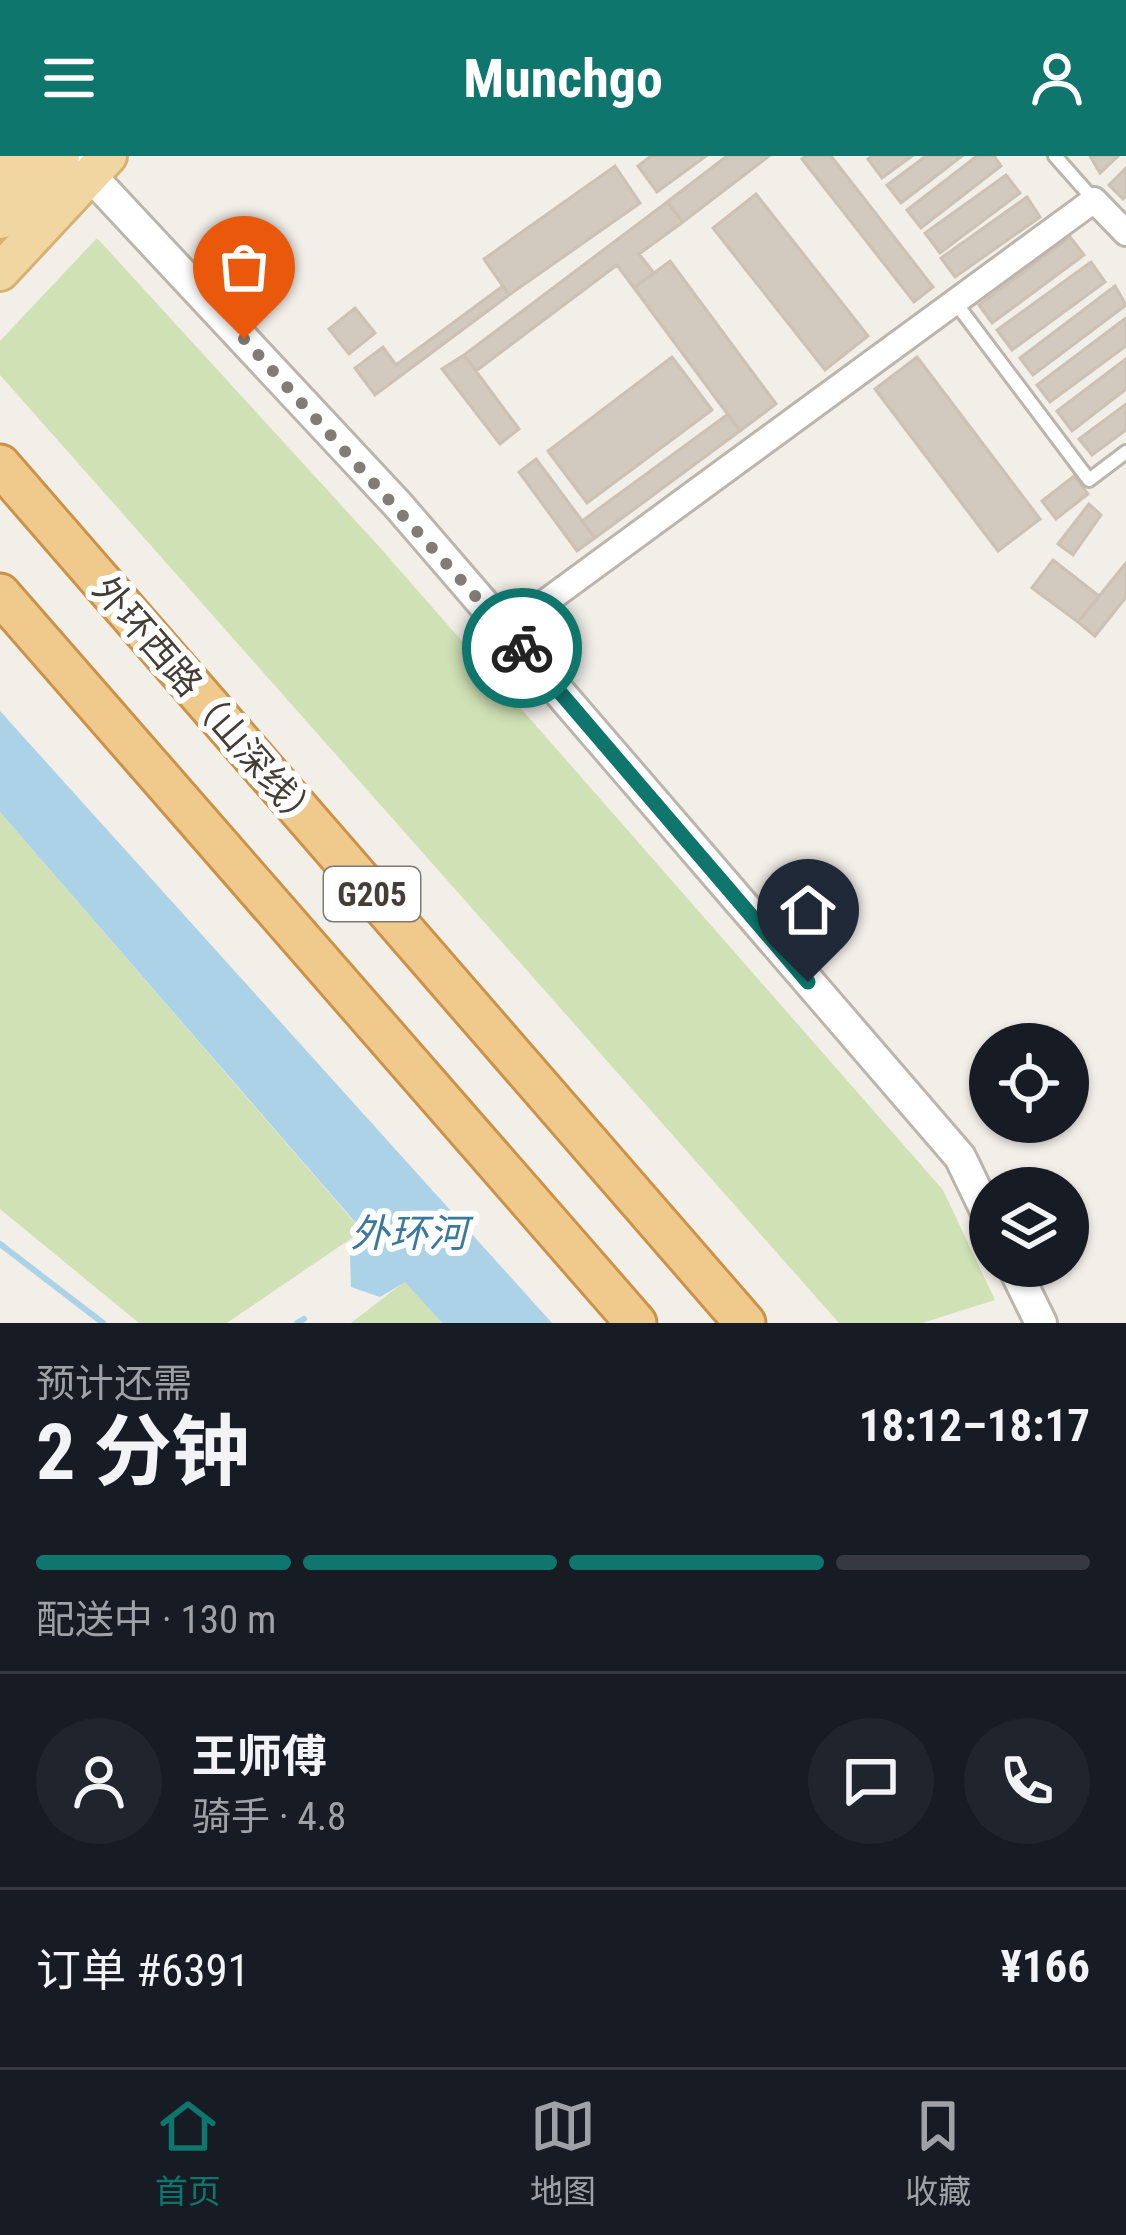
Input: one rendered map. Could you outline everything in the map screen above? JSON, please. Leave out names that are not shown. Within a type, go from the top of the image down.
[{"type":"highway","name":"外环西路（山深线）","points":[[0,465],[745,1323]]},
{"type":"highway","name":"G205","points":[[0,594],[636,1323]]},
{"type":"main road","points":[[0,178],[21,156]]},
{"type":"main road","points":[[0,220],[83,160]]},
{"type":"main road","points":[[0,272],[83,160]]},
{"type":"street","points":[[83,160],[398,505],[960,1157],[969,1176]]},
{"type":"street","points":[[506,631],[1094,200],[1126,233]]},
{"type":"street","points":[[1023,1287],[1041,1323]]},
{"type":"lane","points":[[1055,156],[1094,200]]},
{"type":"lane","points":[[955,302],[1089,480],[1126,452]]},
{"type":"green space","points":[[97,238],[383,551],[943,1190],[969,1245],[969,1287],[989,1287],[995,1300],[922,1323],[839,1323],[0,375],[0,341]]},
{"type":"green space","points":[[0,812],[362,1231],[227,1323],[139,1323],[0,1209]]},
{"type":"green space","points":[[405,1281],[442,1323],[351,1323]]},
{"type":"water","name":"外环河","points":[[0,711],[552,1323],[442,1323],[405,1282],[380,1297],[351,1287],[350,1253],[362,1230],[0,812]]},
{"type":"building","points":[[651,156],[706,156],[657,192],[638,166]]},
{"type":"building","points":[[727,156],[769,156],[683,222],[667,202]]},
{"type":"building","points":[[831,156],[933,287],[914,302],[802,159]]},
{"type":"building","points":[[912,156],[882,178],[868,159]]},
{"type":"building","points":[[926,156],[962,156],[901,203],[887,185]]},
{"type":"building","points":[[977,156],[994,156],[1001,166],[921,228],[907,210]]},
{"type":"building","points":[[1090,156],[1118,156],[1100,173]]},
{"type":"building","points":[[615,166],[640,203],[509,295],[484,259]]},
{"type":"building","points":[[1126,168],[1126,196],[1123,199],[1109,185]]},
{"type":"building","points":[[1006,175],[1020,193],[940,253],[925,233]]},
{"type":"building","points":[[756,194],[868,336],[825,370],[713,228]]},
{"type":"building","points":[[1027,197],[1040,217],[955,277],[941,258]]},
{"type":"building","points":[[667,202],[683,222],[639,254],[654,273],[634,288],[617,265],[476,371],[464,355]]},
{"type":"building","points":[[1070,237],[1084,255],[992,323],[979,305]]},
{"type":"building","points":[[670,261],[776,404],[740,431],[634,288]]},
{"type":"building","points":[[1091,262],[1105,282],[1012,350],[997,330]]},
{"type":"building","points":[[503,286],[509,295],[375,395],[355,368],[383,347],[396,365]]},
{"type":"building","points":[[1115,286],[1126,305],[1033,375],[1020,358]]},
{"type":"building","points":[[355,308],[375,333],[349,354],[329,329]]},
{"type":"building","points":[[1126,318],[1126,346],[1050,402],[1037,385]]},
{"type":"building","points":[[464,355],[519,429],[500,444],[442,369]]},
{"type":"building","points":[[672,357],[712,410],[587,503],[548,451]]},
{"type":"building","points":[[917,357],[1040,519],[998,551],[875,389]]},
{"type":"building","points":[[1126,359],[1126,389],[1072,431],[1057,411]]},
{"type":"building","points":[[1126,404],[1126,430],[1092,455],[1079,439]]},
{"type":"building","points":[[728,414],[740,431],[595,538],[582,521]]},
{"type":"building","points":[[536,459],[595,538],[577,551],[519,472]]},
{"type":"building","points":[[1074,476],[1088,494],[1056,519],[1042,501]]},
{"type":"building","points":[[1089,504],[1101,515],[1073,555],[1058,544]]},
{"type":"building","points":[[1053,560],[1099,596],[1078,622],[1032,588]]},
{"type":"building","points":[[1126,563],[1126,597],[1095,636],[1078,622]]},
{"type":"waterway","points":[[0,1244],[103,1323]]},
{"type":"waterway","points":[[297,1323],[304,1319]]},
{"type":"way so far","points":[[244,339],[522,648]]},
{"type":"route","points":[[522,648],[808,982]]}]
